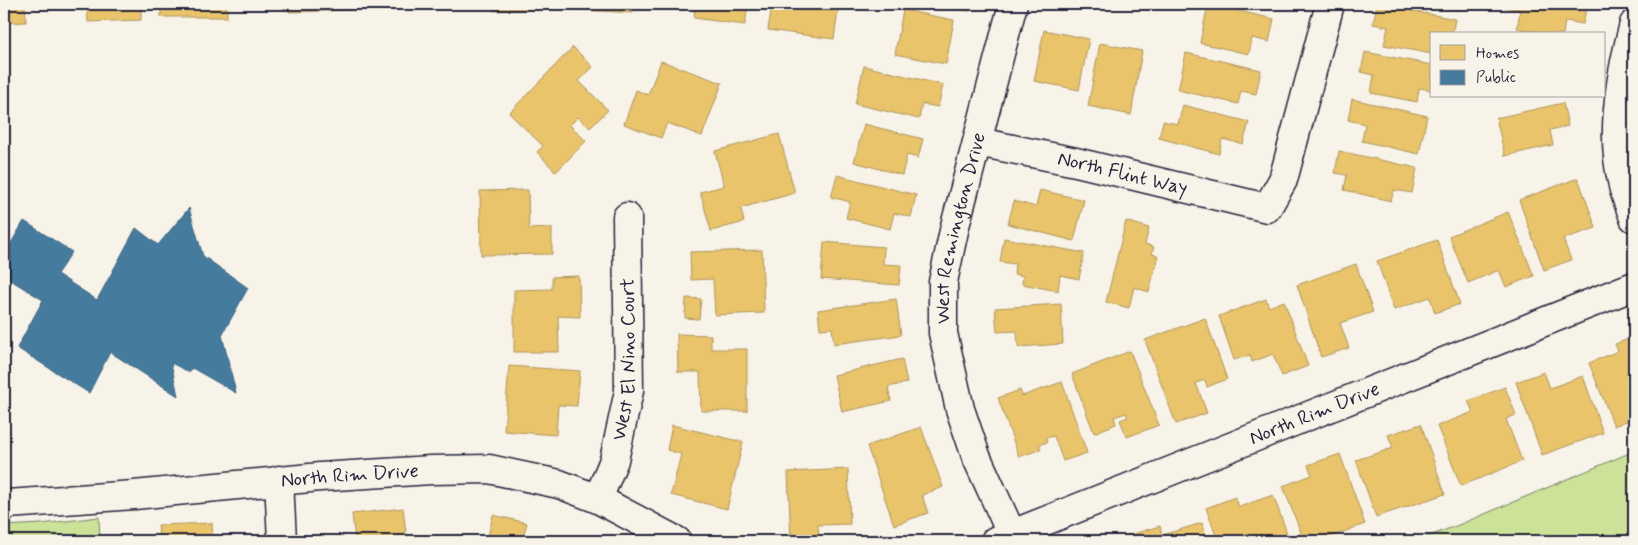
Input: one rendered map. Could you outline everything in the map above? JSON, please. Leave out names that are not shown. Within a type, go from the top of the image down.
[{"type":"street","name":"West Remington Drive","points":[[1003,538],[990,492],[960,409],[943,332],[943,282],[955,226],[1013,4]]},
{"type":"street","name":"North Flint Way","points":[[978,142],[1076,162],[1267,208],[1284,180],[1330,4]]},
{"type":"street","points":[[1634,24],[1618,104],[1617,144],[1622,181],[1634,218]]},
{"type":"street","name":"West El Nino Court","points":[[598,499],[614,460],[629,391],[627,217]]},
{"type":"street","name":"North Rim Drive","points":[[1003,538],[1634,286]]},
{"type":"street","name":"North Rim Drive","points":[[5,504],[134,495],[279,480],[431,470],[489,469],[559,484],[598,499],[677,541]]},
{"type":"street","points":[[279,480],[282,541]]},
{"type":"green space","points":[[1634,451],[1634,541],[1416,541],[1461,524]]},
{"type":"green space","points":[[99,517],[100,541],[4,541],[4,526]]},
{"type":"building: Homes","points":[[4,4],[25,4],[26,22],[4,23]]},
{"type":"building: Homes","points":[[87,4],[141,4],[141,20],[88,22]]},
{"type":"building: Homes","points":[[161,4],[227,4],[227,17],[161,17]]},
{"type":"building: Homes","points":[[289,4],[354,4],[354,10],[289,12]]},
{"type":"building: Homes","points":[[376,4],[428,4],[429,8],[376,10]]},
{"type":"building: Homes","points":[[494,4],[547,4],[547,8],[494,11]]},
{"type":"building: Homes","points":[[566,4],[633,4],[633,13],[566,9]]},
{"type":"building: Homes","points":[[695,4],[748,4],[745,25],[694,18]]},
{"type":"building: Homes","points":[[772,4],[839,4],[834,39],[768,30]]},
{"type":"building: Homes","points":[[933,4],[971,4],[969,11]]},
{"type":"building: Homes","points":[[1208,4],[1274,19],[1269,42],[1252,38],[1249,54],[1200,43]]},
{"type":"building: Homes","points":[[1377,4],[1455,19],[1452,32],[1430,32],[1430,54],[1384,45],[1388,27],[1373,24]]},
{"type":"building: Homes","points":[[1432,4],[1459,4],[1458,10]]},
{"type":"building: Homes","points":[[1504,4],[1587,4],[1583,24],[1565,21],[1563,32],[1540,32],[1517,28],[1520,10],[1504,7]]},
{"type":"building: Homes","points":[[903,10],[954,20],[946,64],[895,54]]},
{"type":"building: Homes","points":[[1044,30],[1089,39],[1079,90],[1034,81]]},
{"type":"building: Homes","points":[[1100,43],[1142,51],[1131,115],[1088,106]]},
{"type":"building: Homes","points":[[573,47],[593,67],[579,81],[608,110],[590,128],[578,117],[570,125],[586,141],[556,172],[537,152],[543,146],[509,113]]},
{"type":"building: Homes","points":[[1365,52],[1430,65],[1430,90],[1419,88],[1417,102],[1371,93],[1374,75],[1361,72]]},
{"type":"building: Homes","points":[[1186,53],[1261,70],[1256,94],[1241,91],[1238,104],[1178,90]]},
{"type":"building: Homes","points":[[661,61],[722,83],[702,136],[667,123],[661,138],[624,124],[636,90],[648,95]]},
{"type":"building: Homes","points":[[864,66],[943,85],[938,107],[922,104],[919,119],[855,104]]},
{"type":"building: Homes","points":[[1352,99],[1427,116],[1419,154],[1362,141],[1365,124],[1348,120]]},
{"type":"building: Homes","points":[[1563,103],[1568,126],[1550,130],[1553,145],[1505,156],[1496,118]]},
{"type":"building: Homes","points":[[1183,105],[1249,122],[1243,144],[1222,139],[1219,154],[1159,138],[1163,121],[1178,124]]},
{"type":"building: Homes","points":[[864,124],[923,139],[918,158],[907,155],[902,175],[854,162]]},
{"type":"building: Homes","points":[[779,134],[795,193],[741,208],[744,222],[711,231],[700,192],[724,186],[715,151]]},
{"type":"building: Homes","points":[[1339,151],[1417,168],[1412,193],[1394,190],[1391,201],[1344,190],[1347,175],[1335,173]]},
{"type":"building: Homes","points":[[837,175],[916,195],[911,217],[894,213],[890,229],[846,218],[850,202],[831,197]]},
{"type":"building: Homes","points":[[1578,178],[1596,228],[1563,239],[1571,260],[1544,270],[1519,200]]},
{"type":"building: Homes","points":[[528,190],[529,229],[552,228],[552,254],[481,255],[480,191]]},
{"type":"building: Homes","points":[[1040,190],[1084,200],[1074,241],[1008,224],[1014,201],[1036,207]]},
{"type":"building: Homes","points":[[1508,212],[1534,276],[1506,287],[1499,270],[1468,283],[1449,236]]},
{"type":"building: Homes","points":[[1126,221],[1149,228],[1145,244],[1154,247],[1152,254],[1158,256],[1149,292],[1134,287],[1129,308],[1106,302]]},
{"type":"building: Homes","points":[[1004,238],[1084,253],[1079,279],[1060,275],[1058,291],[1022,284],[1023,276],[1014,274],[1015,264],[1000,262]]},
{"type":"building: Homes","points":[[1437,240],[1460,304],[1435,313],[1430,297],[1394,310],[1377,261]]},
{"type":"building: Homes","points":[[824,242],[884,247],[883,264],[901,265],[899,285],[821,279]]},
{"type":"building: Homes","points":[[762,250],[764,313],[715,315],[713,279],[691,280],[690,252]]},
{"type":"building: Homes","points":[[1356,264],[1373,312],[1340,323],[1349,348],[1321,357],[1297,285]]},
{"type":"building: Homes","points":[[579,276],[580,317],[558,316],[559,352],[514,352],[514,290],[552,289],[552,277]]},
{"type":"building: Homes","points":[[686,298],[701,299],[699,319],[685,318]]},
{"type":"building: Homes","points":[[896,299],[901,335],[834,344],[832,328],[820,329],[818,310]]},
{"type":"building: Homes","points":[[1266,299],[1269,307],[1284,301],[1308,366],[1282,376],[1273,354],[1252,362],[1250,355],[1234,360],[1219,316]]},
{"type":"building: Homes","points":[[1061,304],[1063,344],[1018,347],[1017,331],[997,332],[995,308]]},
{"type":"building: Homes","points":[[1205,318],[1227,379],[1207,387],[1205,380],[1196,383],[1207,413],[1176,424],[1145,340]]},
{"type":"building: Homes","points":[[677,334],[711,335],[711,349],[747,349],[747,411],[701,411],[700,372],[678,372]]},
{"type":"building: Homes","points":[[1634,337],[1634,418],[1614,426],[1589,363],[1618,351],[1615,344]]},
{"type":"building: Homes","points":[[1130,351],[1159,425],[1127,437],[1120,420],[1128,417],[1126,413],[1114,417],[1116,424],[1094,433],[1072,374]]},
{"type":"building: Homes","points":[[902,359],[907,383],[888,387],[891,401],[842,412],[834,375]]},
{"type":"building: Homes","points":[[509,366],[580,371],[577,406],[558,405],[556,435],[504,431]]},
{"type":"building: Homes","points":[[1544,372],[1550,388],[1583,376],[1603,433],[1542,455],[1516,382]]},
{"type":"building: Homes","points":[[1062,382],[1087,453],[1063,461],[1054,436],[1046,438],[1047,442],[1039,445],[1041,449],[1019,457],[998,398],[1020,390],[1022,396]]},
{"type":"building: Homes","points":[[1505,387],[1516,415],[1506,419],[1522,461],[1461,486],[1437,426],[1473,412],[1468,401]]},
{"type":"building: Homes","points":[[1421,424],[1445,494],[1376,517],[1356,460],[1393,448],[1388,435]]},
{"type":"building: Homes","points":[[672,425],[743,442],[727,509],[671,495],[681,454],[667,450]]},
{"type":"building: Homes","points":[[921,427],[943,487],[922,495],[928,513],[894,525],[867,446]]},
{"type":"building: Homes","points":[[1340,454],[1365,524],[1319,541],[1304,541],[1283,486],[1312,475],[1308,465]]},
{"type":"building: Homes","points":[[848,469],[850,524],[818,525],[819,541],[791,541],[788,472]]},
{"type":"building: Homes","points":[[1273,495],[1290,541],[1218,541],[1206,508],[1235,497],[1239,507]]},
{"type":"building: Homes","points":[[403,508],[407,541],[355,541],[352,514]]},
{"type":"building: Homes","points":[[493,515],[527,523],[523,537],[541,541],[487,541]]},
{"type":"building: Homes","points":[[212,523],[213,541],[159,541],[158,525]]},
{"type":"building: Homes","points":[[1202,523],[1207,541],[1124,541],[1123,537],[1160,526],[1162,535]]},
{"type":"building: Public","points":[[189,208],[203,256],[248,288],[222,335],[236,393],[192,368],[189,372],[171,363],[178,396],[110,352],[89,393],[17,348],[43,300],[4,276],[4,255],[24,221],[72,252],[57,274],[97,300],[136,228],[158,245]]}]
